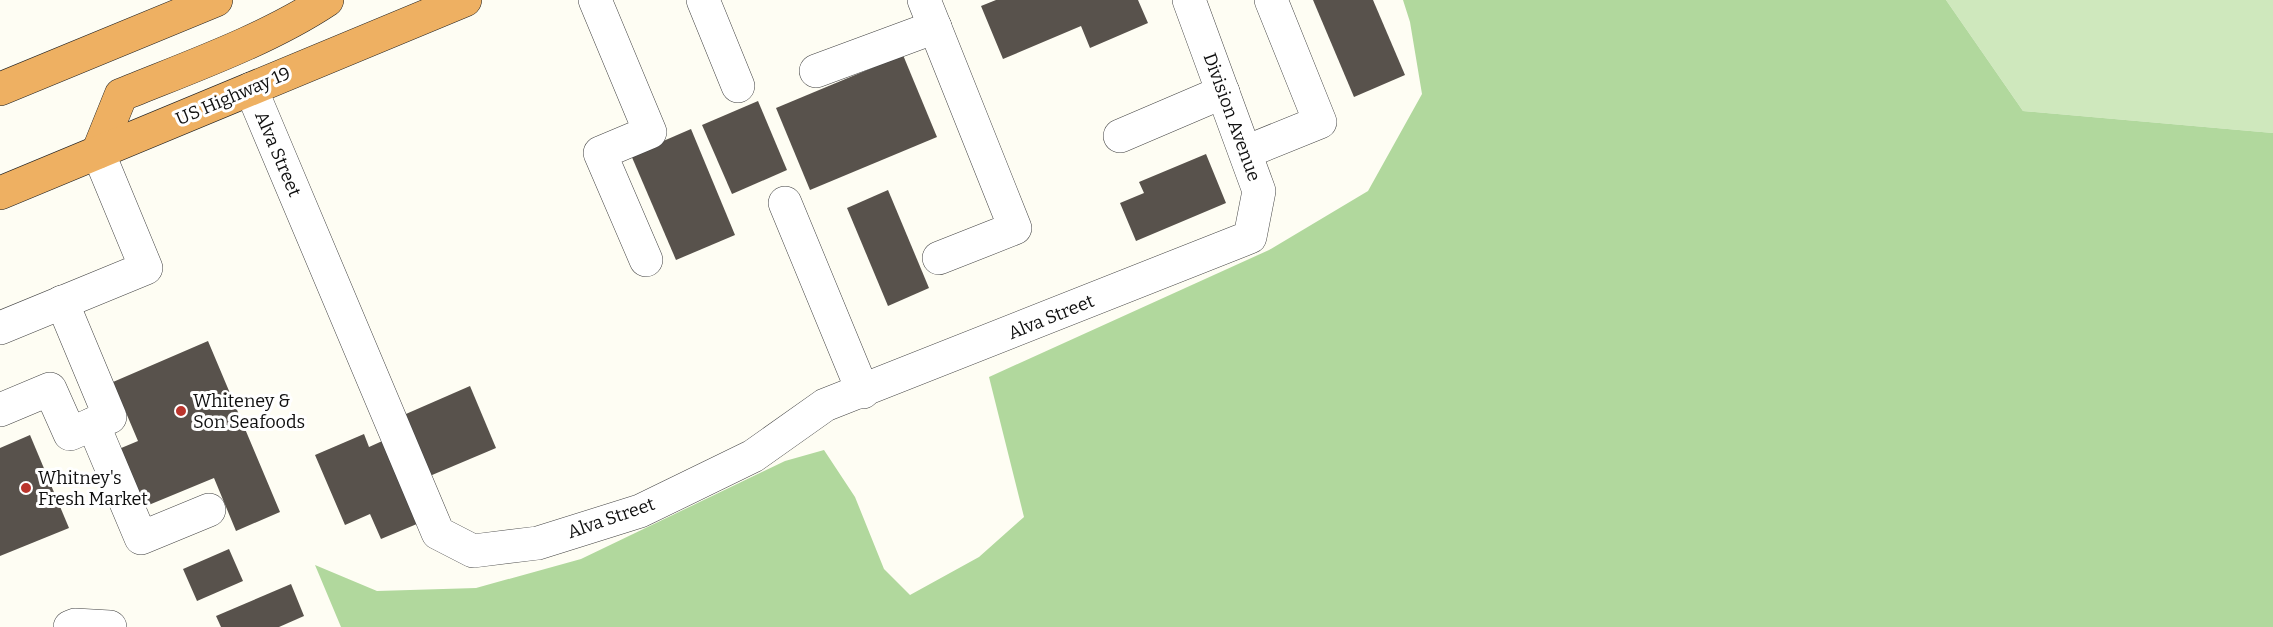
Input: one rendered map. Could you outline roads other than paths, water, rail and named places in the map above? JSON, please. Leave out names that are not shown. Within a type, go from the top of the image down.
[{"type":"highway","points":[[0,89],[216,0]]},
{"type":"highway","points":[[98,152],[121,94],[196,64],[291,21],[327,0]]},
{"type":"highway","name":"US Highway 19","points":[[0,193],[465,0]]},
{"type":"street","points":[[595,0],[650,132],[600,153],[645,260]]},
{"type":"street","points":[[703,0],[738,86]]},
{"type":"street","name":"Division Avenue","points":[[1189,0],[1259,191],[1250,237]]},
{"type":"street","points":[[1246,152],[1320,122],[1271,0]]},
{"type":"street","points":[[816,71],[930,13],[1015,228],[939,258]]},
{"type":"street","name":"Alva Street","points":[[251,89],[438,533],[472,551],[538,543],[640,511],[753,456],[825,405],[863,392],[1250,237]]},
{"type":"street","points":[[1120,136],[1223,92]]},
{"type":"street","points":[[0,328],[146,268],[98,152]]},
{"type":"street","points":[[785,203],[863,392]]},
{"type":"street","points":[[0,411],[50,389],[69,434],[110,417],[62,302]]},
{"type":"street","points":[[93,424],[141,538],[209,510]]},
{"type":"street","points":[[70,627],[75,625],[110,627]]},
{"type":"place","name":"Whiteney & Son Seafoods","points":[[181,411]]},
{"type":"place","name":"Whitney's Fresh Market","points":[[26,488]]}]
